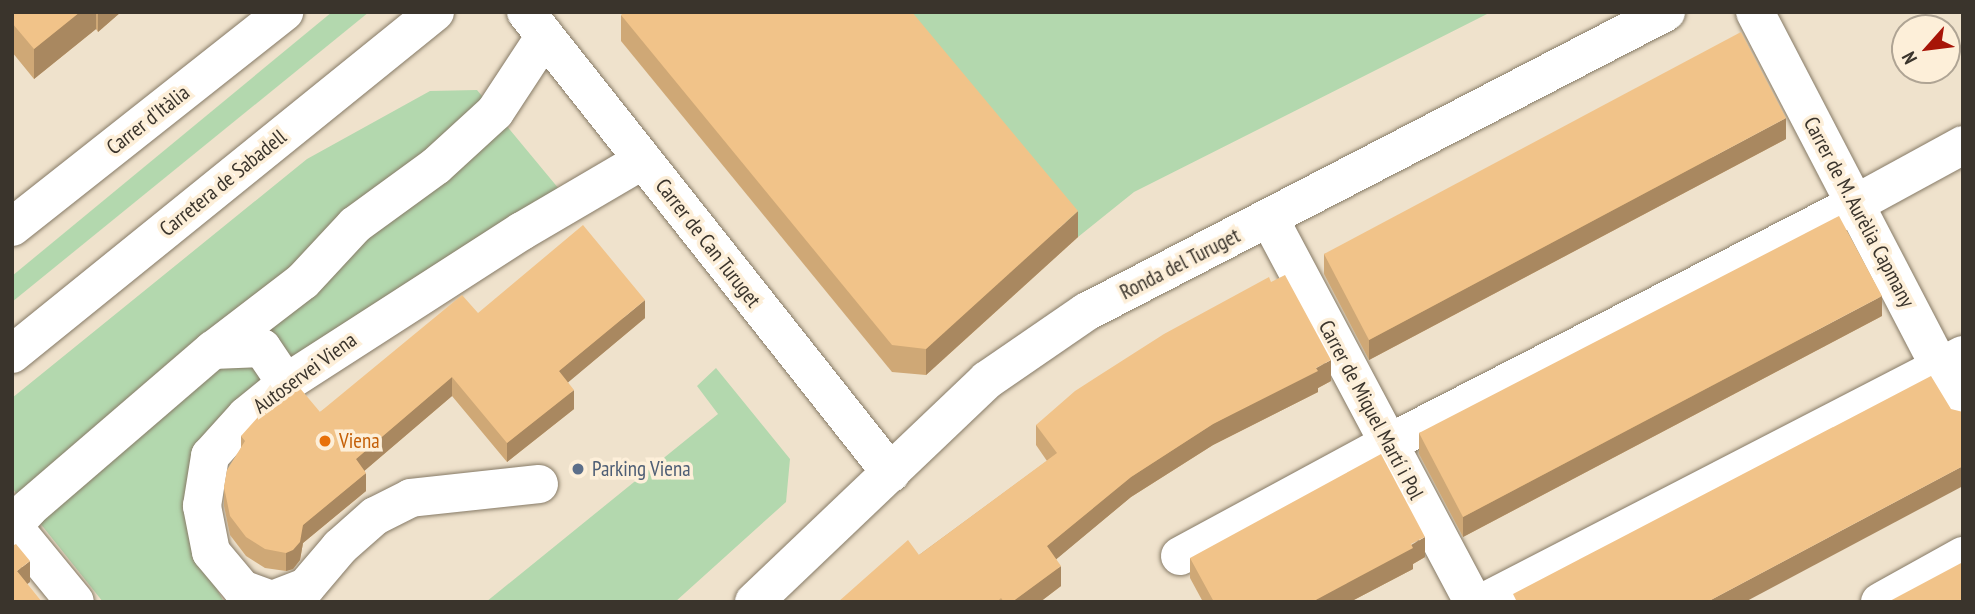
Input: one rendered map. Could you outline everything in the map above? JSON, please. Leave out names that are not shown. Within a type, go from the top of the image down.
[{"type":"street","name":"Carrer d'Itàlia","points":[[12,227],[284,12]]},
{"type":"street","name":"Carretera de Sabadell","points":[[12,354],[435,12]]},
{"type":"street","name":"Ronda del Turuget","points":[[754,602],[987,380],[1086,312],[1666,12]]},
{"type":"street","name":"Carrer de M. Aurèlia Capmany","points":[[1755,12],[1855,204],[1951,361],[1963,411]]},
{"type":"street","points":[[75,602],[13,526],[29,508],[213,350],[303,281],[355,225],[436,166],[495,112],[535,24]]},
{"type":"street","name":"Carrer de Can Turuget","points":[[535,24],[891,473]]},
{"type":"street","points":[[1180,556],[1389,443],[1855,204],[1963,145]]},
{"type":"street","name":"Autoservei Viena","points":[[539,484],[411,498],[375,516],[340,547],[306,587],[272,600],[242,589],[211,552],[202,506],[210,456],[246,416],[289,381],[522,231],[643,160]]},
{"type":"street","name":"Carrer de Miquel Martí i Pol","points":[[1269,218],[1474,602]]},
{"type":"street","points":[[213,350],[262,348],[279,373]]},
{"type":"street","points":[[1484,602],[1951,361]]},
{"type":"street","points":[[1880,602],[1963,556]]},
{"type":"green space","points":[[332,12],[369,12],[12,302],[12,276]]},
{"type":"green space","points":[[890,12],[1491,12],[1134,192],[1078,237]]},
{"type":"green space","points":[[477,90],[559,189],[232,411],[196,551],[224,602],[103,602],[12,488],[12,398],[307,159],[430,91]]},
{"type":"green space","points":[[716,368],[790,459],[786,502],[675,602],[486,602],[718,414],[697,386]]},
{"type":"building","points":[[12,12],[80,12],[34,49],[12,23]]},
{"type":"building","points":[[624,12],[912,12],[1078,211],[926,349],[892,345],[621,15]]},
{"type":"building","points":[[1741,32],[1786,118],[1369,340],[1324,254]]},
{"type":"building","points":[[1839,216],[1882,296],[1463,517],[1419,433]]},
{"type":"building","points":[[583,225],[645,300],[559,371],[574,390],[507,443],[452,377],[356,459],[366,473],[303,525],[300,542],[293,550],[286,553],[265,549],[246,537],[230,516],[224,487],[227,470],[245,441],[241,436],[258,417],[299,387],[320,412],[462,295],[478,313]]},
{"type":"building","points":[[1285,275],[1331,360],[1316,368],[1318,371],[1213,424],[1131,477],[1047,546],[1061,566],[1012,602],[1004,602],[1001,598],[997,602],[838,602],[908,540],[919,555],[1057,453],[1036,425],[1075,391],[1164,334],[1269,277],[1271,282]]},
{"type":"building","points":[[1931,376],[1951,409],[1963,412],[1963,466],[1707,602],[1511,602],[1516,600],[1513,594]]},
{"type":"building","points":[[1381,454],[1425,537],[1411,544],[1413,548],[1312,602],[1214,602],[1190,558]]},
{"type":"building","points":[[16,544],[30,561],[17,571],[42,602],[12,602],[12,546]]},
{"type":"building","points":[[1963,562],[1963,602],[1888,602]]},
{"type":"place","name":"Viena","points":[[325,441]]},
{"type":"place","name":"Parking Viena","points":[[578,469]]}]
